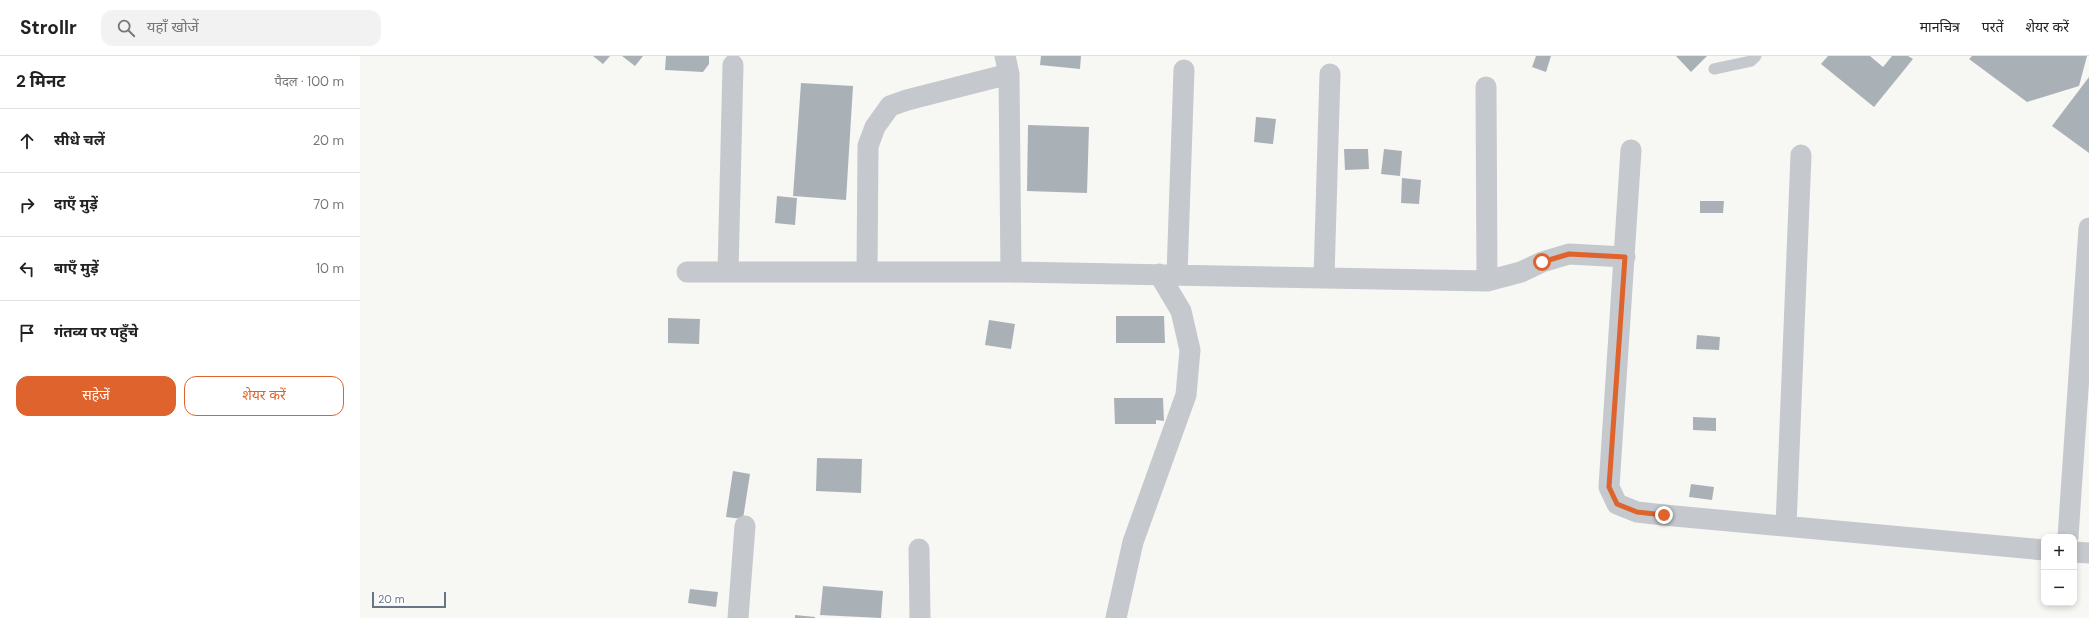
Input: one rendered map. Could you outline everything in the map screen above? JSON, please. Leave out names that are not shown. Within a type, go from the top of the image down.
[{"type":"street","points":[[867,272],[868,146],[875,127],[890,106],[1007,65],[1011,272]]},
{"type":"street","points":[[728,272],[733,66]]},
{"type":"street","points":[[1116,618],[1133,542],[1186,395],[1190,350],[1181,312],[1168,274],[1184,70]]},
{"type":"street","points":[[1324,277],[1330,74]]},
{"type":"street","points":[[1486,87],[1487,280]]},
{"type":"street","points":[[1631,150],[1609,487],[1617,504],[1644,513],[2041,550]]},
{"type":"street","points":[[1786,526],[1801,154]]},
{"type":"street","points":[[2068,534],[2086,321],[2089,228]]},
{"type":"street","points":[[687,272],[1011,272],[1487,280],[1521,272],[1542,262],[1569,254],[1625,257]]},
{"type":"street","points":[[738,618],[745,526]]},
{"type":"street","points":[[919,549],[920,618]]},
{"type":"street","points":[[2077,552],[2089,553]]},
{"type":"lane","points":[[1714,69],[1751,62],[1756,56]]},
{"type":"building","points":[[593,56],[610,56],[603,64]]},
{"type":"building","points":[[622,56],[643,56],[635,66]]},
{"type":"building","points":[[666,56],[709,56],[709,64],[703,72],[665,70]]},
{"type":"building","points":[[1041,56],[1081,56],[1080,69],[1040,65]]},
{"type":"building","points":[[1536,56],[1551,56],[1546,72],[1532,67]]},
{"type":"building","points":[[1676,56],[1707,56],[1691,72]]},
{"type":"building","points":[[1828,56],[1870,56],[1883,67],[1892,56],[1908,56],[1913,59],[1874,107],[1821,64]]},
{"type":"building","points":[[1972,56],[2087,56],[2079,86],[2027,102],[1969,59]]},
{"type":"building","points":[[2089,77],[2089,153],[2052,126]]},
{"type":"building","points":[[801,83],[853,86],[846,200],[793,196]]},
{"type":"building","points":[[1256,117],[1276,119],[1273,144],[1254,142]]},
{"type":"building","points":[[1028,125],[1089,127],[1087,193],[1027,191]]},
{"type":"building","points":[[1344,149],[1368,149],[1369,169],[1345,170]]},
{"type":"building","points":[[1384,149],[1402,151],[1400,176],[1381,174]]},
{"type":"building","points":[[1402,178],[1421,180],[1419,204],[1401,203]]},
{"type":"building","points":[[777,196],[797,198],[795,225],[775,223]]},
{"type":"building","points":[[1700,201],[1724,201],[1723,213],[1700,213]]},
{"type":"building","points":[[1116,316],[1164,316],[1165,343],[1116,343]]},
{"type":"building","points":[[668,318],[700,319],[699,344],[668,343]]},
{"type":"building","points":[[989,320],[1015,324],[1011,349],[985,345]]},
{"type":"building","points":[[1697,335],[1720,337],[1719,350],[1696,349]]},
{"type":"building","points":[[1114,398],[1163,398],[1164,421],[1156,420],[1156,424],[1115,424]]},
{"type":"building","points":[[1693,417],[1716,418],[1716,431],[1693,430]]},
{"type":"building","points":[[817,458],[862,459],[861,493],[816,491]]},
{"type":"building","points":[[733,471],[750,474],[743,519],[726,517]]},
{"type":"building","points":[[1691,484],[1714,487],[1712,500],[1689,497]]},
{"type":"building","points":[[823,586],[883,591],[881,618],[820,615]]},
{"type":"building","points":[[690,589],[718,592],[716,607],[688,603]]},
{"type":"building","points":[[795,615],[815,617],[815,618],[795,618]]},
{"type":"route","points":[[1542,262],[1569,254],[1625,257],[1609,487],[1617,504],[1637,512],[1664,515]]}]
